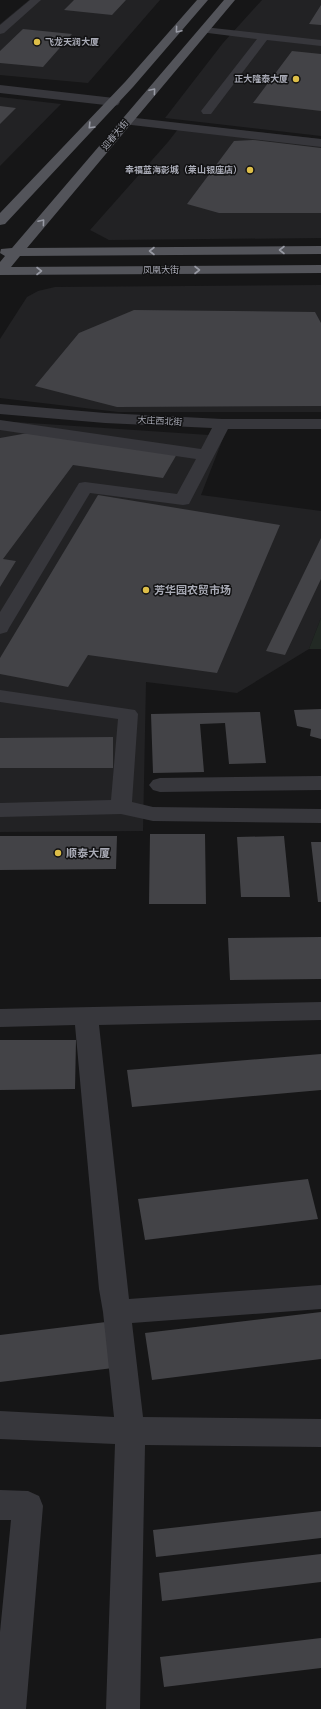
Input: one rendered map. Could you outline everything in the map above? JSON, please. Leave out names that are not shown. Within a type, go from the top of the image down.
[{"type":"main road","points":[[0,221],[114,102],[159,53],[203,0]]},
{"type":"main road","name":"迎春大街","points":[[0,271],[230,0]]},
{"type":"main road","name":"凤凰大街","points":[[0,252],[321,250]]},
{"type":"main road","name":"凤凰大街","points":[[0,271],[321,269]]},
{"type":"street","points":[[0,31],[36,0]]},
{"type":"street","points":[[208,26],[321,32]]},
{"type":"street","points":[[208,26],[264,37],[321,43]]},
{"type":"street","points":[[207,111],[264,37]]},
{"type":"street","points":[[0,89],[114,102]]},
{"type":"street","points":[[136,110],[268,125]]},
{"type":"street","points":[[127,121],[321,143]]},
{"type":"street","name":"大庄西北街","points":[[0,409],[105,418],[222,424],[321,424]]},
{"type":"street","points":[[0,628],[85,487],[184,500],[222,424]]},
{"type":"street","points":[[0,425],[206,455]]},
{"type":"street","points":[[0,593],[19,596]]},
{"type":"street","points":[[0,696],[128,714],[122,807]]},
{"type":"street","points":[[160,785],[321,783]]},
{"type":"street","points":[[0,810],[122,807],[153,814],[321,816]]},
{"type":"street","points":[[0,1018],[321,1011]]},
{"type":"street","points":[[86,1017],[113,1289],[117,1312],[130,1432],[124,1709]]},
{"type":"street","points":[[117,1312],[321,1297]]},
{"type":"street","points":[[0,1425],[130,1432],[321,1433]]},
{"type":"street","points":[[0,1504],[28,1506],[9,1709]]},
{"type":"shaded area","points":[[29,0],[160,0],[88,83],[0,75],[0,24]]},
{"type":"shaded area","points":[[262,0],[321,0],[321,136],[165,118],[223,43]]},
{"type":"shaded area","points":[[0,97],[61,104],[0,166]]},
{"type":"shaded area","points":[[182,124],[321,139],[321,238],[109,240],[90,230],[168,142]]},
{"type":"shaded area","points":[[321,285],[321,412],[118,412],[0,398],[0,339],[27,297],[38,291],[55,287]]},
{"type":"shaded area","points":[[0,421],[224,436],[201,495],[321,511],[321,618],[309,649],[237,693],[146,682],[143,831],[0,832]]},
{"type":"shaded area","points":[[321,618],[321,649],[309,649]]},
{"type":"building","points":[[74,0],[126,0],[112,15],[64,10]]},
{"type":"building","points":[[321,5],[321,25],[309,24]]},
{"type":"building","name":"飞龙天润大厦","points":[[23,29],[72,34],[43,67],[0,63],[0,51]]},
{"type":"building","name":"正大隆泰大厦","points":[[292,51],[321,54],[321,111],[253,103]]},
{"type":"building","points":[[0,106],[16,108],[0,124]]},
{"type":"building","points":[[253,140],[321,148],[321,213],[219,213],[187,204],[234,141]]},
{"type":"building","points":[[134,310],[315,312],[321,323],[321,406],[117,407],[35,386],[79,333]]},
{"type":"building","points":[[28,433],[177,454],[163,478],[73,465],[3,559],[16,561],[0,587],[0,438]]},
{"type":"building","name":"芳华园农贸市场","points":[[98,495],[280,525],[217,673],[88,655],[68,687],[0,674],[0,658]]},
{"type":"building","points":[[321,538],[321,579],[285,655],[266,651]]},
{"type":"building","points":[[321,709],[321,739],[310,736],[311,729],[297,726],[294,710]]},
{"type":"building","points":[[260,712],[266,763],[229,764],[225,723],[200,724],[204,772],[153,773],[151,714]]},
{"type":"building","points":[[113,737],[113,768],[0,768],[0,738]]},
{"type":"building","points":[[150,834],[205,834],[206,904],[149,904]]},
{"type":"building","name":"顺泰大厦","points":[[0,836],[117,836],[116,869],[0,870]]},
{"type":"building","points":[[284,836],[290,897],[241,897],[237,837]]},
{"type":"building","points":[[311,842],[321,842],[321,902],[318,902]]},
{"type":"building","points":[[321,937],[321,979],[230,980],[228,938]]},
{"type":"building","points":[[0,1040],[76,1040],[75,1089],[0,1090]]},
{"type":"building","points":[[321,1054],[321,1090],[132,1107],[127,1070]]},
{"type":"building","points":[[308,1179],[318,1219],[145,1240],[138,1199]]},
{"type":"building","points":[[321,1312],[321,1359],[152,1380],[145,1333]]},
{"type":"building","points":[[106,1322],[113,1368],[0,1382],[0,1335]]},
{"type":"building","points":[[321,1511],[321,1538],[156,1557],[153,1530]]},
{"type":"building","points":[[321,1554],[321,1582],[162,1601],[159,1573]]},
{"type":"building","points":[[321,1638],[321,1668],[164,1687],[160,1657]]},
{"type":"place","name":"飞龙天润大厦","points":[[37,42]]},
{"type":"place","name":"正大隆泰大厦","points":[[296,79]]},
{"type":"place","name":"幸福蓝海影城（莱山银座店）","points":[[250,170]]},
{"type":"place","name":"芳华园农贸市场","points":[[146,590]]},
{"type":"place","name":"顺泰大厦","points":[[58,853]]}]
